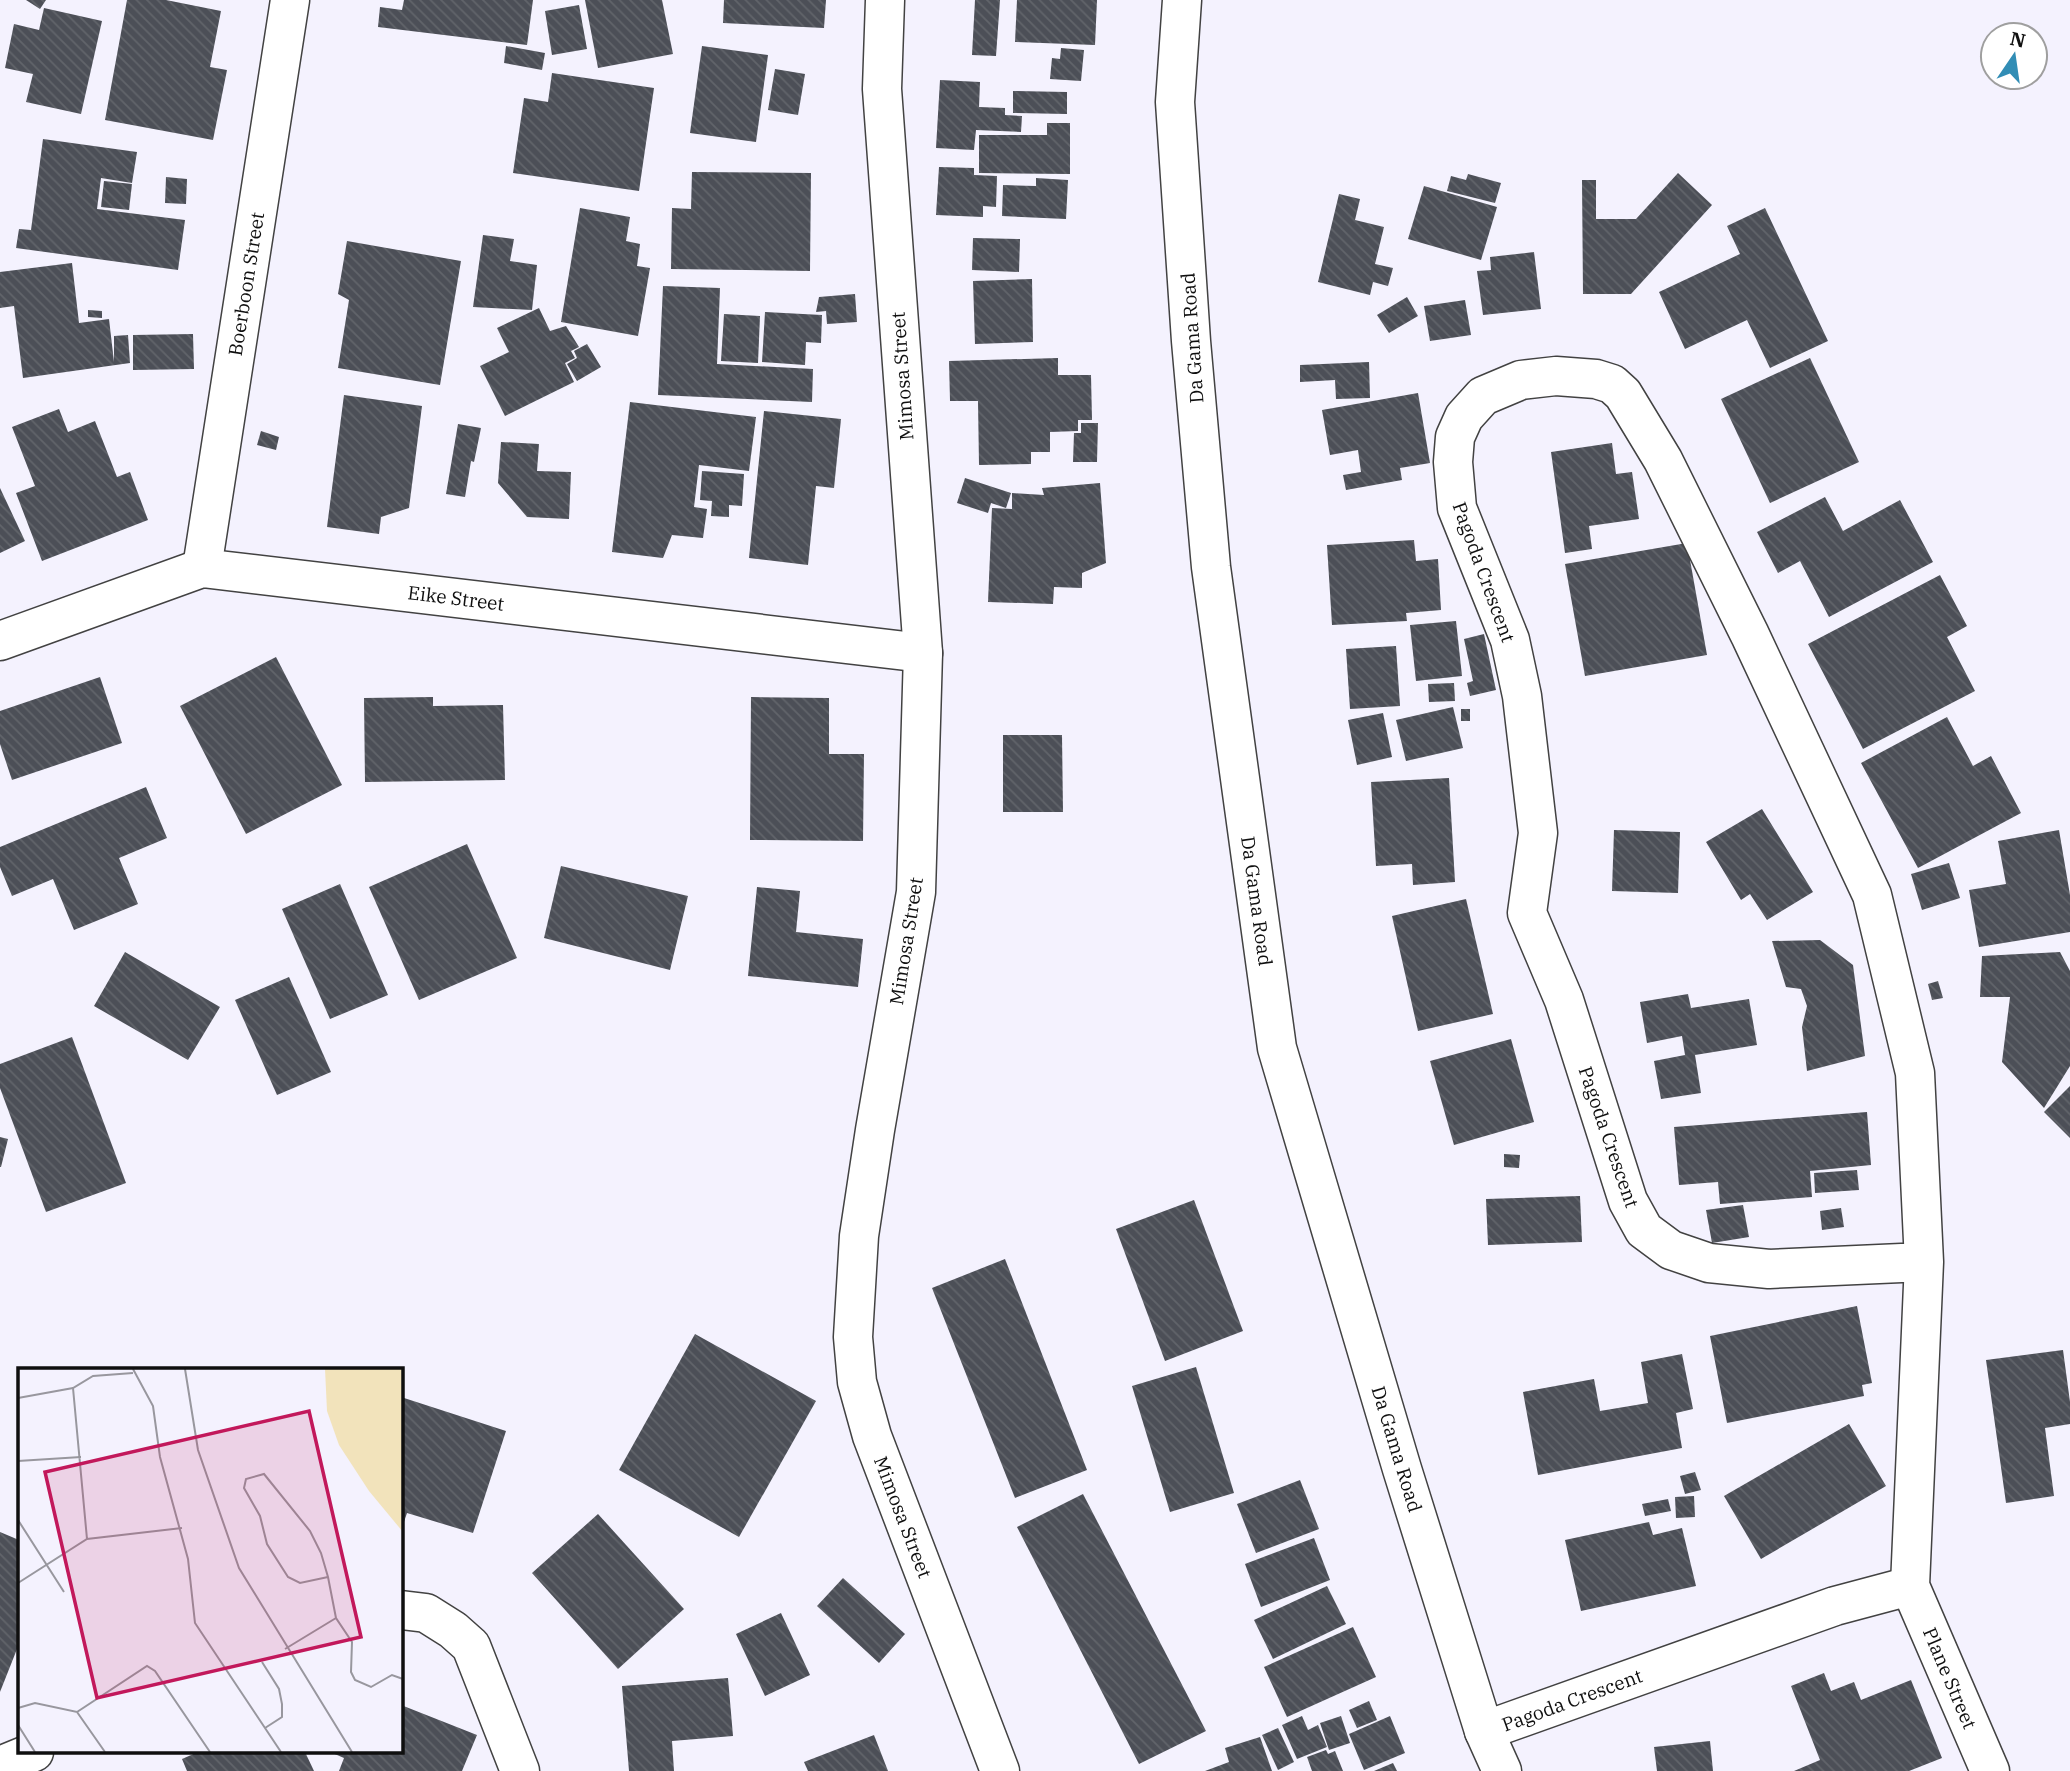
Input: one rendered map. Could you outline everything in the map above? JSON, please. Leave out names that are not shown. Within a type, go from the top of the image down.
[{"type":"street","name":"Boerboon Street","points":[[202,568],[290,0]]},
{"type":"street","name":"Mimosa Street","points":[[885,0],[882,89],[923,653],[916,892],[859,1236],[853,1337],[857,1382],[872,1436],[1000,1771]]},
{"type":"street","name":"Da Gama Road","points":[[1182,0],[1175,102],[1191,341],[1211,567],[1277,1048],[1398,1456],[1484,1731],[1502,1771]]},
{"type":"street","name":"Pagoda Crescent","points":[[1484,1731],[1835,1606],[1910,1586],[1924,1262],[1915,1073],[1872,895],[1750,635],[1662,460],[1623,394],[1612,384],[1596,379],[1556,376],[1521,380],[1483,396],[1464,417],[1455,437],[1453,462],[1457,508],[1510,640],[1522,696],[1538,833],[1527,913],[1564,1000],[1628,1201],[1644,1230],[1671,1250],[1709,1263],[1769,1269],[1924,1262]]},
{"type":"street","name":"Eike Street","points":[[0,641],[202,568],[923,653]]},
{"type":"street","name":"Plane Street","points":[[1910,1586],[1990,1771]]},
{"type":"street","points":[[402,1610],[426,1614],[453,1630],[471,1646],[520,1771]]},
{"type":"street","points":[[0,1766],[29,1754]]},
{"type":"building","points":[[26,0],[46,0],[40,9]]},
{"type":"building","points":[[127,0],[166,0],[221,11],[210,67],[227,70],[213,140],[105,120]]},
{"type":"building","points":[[404,0],[533,0],[527,45],[378,27],[380,7],[402,10]]},
{"type":"building","points":[[585,0],[662,0],[673,54],[598,68]]},
{"type":"building","points":[[724,0],[826,0],[824,28],[723,23]]},
{"type":"building","points":[[975,0],[1000,0],[996,56],[972,55]]},
{"type":"building","points":[[1017,0],[1097,0],[1095,45],[1015,42]]},
{"type":"building","points":[[579,5],[587,49],[552,55],[545,11]]},
{"type":"building","points":[[44,8],[102,21],[81,114],[26,102],[33,74],[5,68],[14,24],[39,30]]},
{"type":"building","points":[[506,46],[545,53],[542,70],[504,63]]},
{"type":"building","points":[[702,46],[768,55],[756,142],[690,133]]},
{"type":"building","points":[[1061,48],[1084,50],[1081,81],[1050,79],[1052,58],[1060,59]]},
{"type":"building","points":[[775,69],[805,74],[798,115],[768,110]]},
{"type":"building","points":[[552,73],[654,88],[639,191],[513,173],[524,98],[548,102]]},
{"type":"building","points":[[940,80],[980,82],[979,107],[1005,108],[1005,115],[1022,116],[1021,132],[976,130],[974,150],[936,148]]},
{"type":"building","points":[[1013,91],[1067,92],[1067,114],[1013,113]]},
{"type":"building","points":[[1047,123],[1070,123],[1070,174],[979,173],[979,135],[1047,135]]},
{"type":"building","points":[[43,139],[137,152],[132,183],[101,178],[97,209],[185,220],[178,270],[16,248],[19,229],[31,230]]},
{"type":"building","points":[[939,167],[974,168],[974,175],[997,176],[996,207],[983,206],[983,217],[936,215]]},
{"type":"building","points":[[692,172],[811,173],[810,271],[671,269],[672,208],[691,209]]},
{"type":"building","points":[[1678,173],[1712,205],[1631,294],[1583,294],[1582,180],[1596,180],[1596,219],[1636,219]]},
{"type":"building","points":[[1468,174],[1501,183],[1495,203],[1447,191],[1451,176],[1466,180]]},
{"type":"building","points":[[166,177],[187,179],[186,204],[165,203]]},
{"type":"building","points":[[1036,178],[1068,180],[1066,219],[1002,216],[1003,185],[1036,186]]},
{"type":"building","points":[[104,181],[132,184],[129,210],[101,207]]},
{"type":"building","points":[[1424,186],[1497,207],[1481,260],[1408,239]]},
{"type":"building","points":[[1339,194],[1360,199],[1355,220],[1384,227],[1375,264],[1393,268],[1388,286],[1373,282],[1370,295],[1318,282]]},
{"type":"building","points":[[580,208],[630,217],[626,241],[640,244],[637,266],[650,268],[638,336],[561,322]]},
{"type":"building","points":[[1765,208],[1828,341],[1770,368],[1747,320],[1685,349],[1659,292],[1740,254],[1727,226]]},
{"type":"building","points":[[483,235],[514,239],[510,261],[537,265],[532,310],[473,307]]},
{"type":"building","points":[[973,238],[1020,239],[1019,272],[972,270]]},
{"type":"building","points":[[347,241],[461,261],[440,385],[338,368],[349,300],[338,294]]},
{"type":"building","points":[[1534,252],[1541,309],[1483,315],[1477,271],[1491,270],[1490,257]]},
{"type":"building","points":[[72,263],[79,323],[109,319],[114,362],[114,336],[128,335],[130,363],[23,378],[14,306],[0,308],[0,272]]},
{"type":"building","points":[[1032,279],[1033,342],[975,344],[973,281]]},
{"type":"building","points":[[663,286],[720,288],[717,364],[813,369],[812,402],[658,395]]},
{"type":"building","points":[[855,294],[857,322],[827,324],[826,311],[816,312],[819,297]]},
{"type":"building","points":[[1407,297],[1418,316],[1389,333],[1377,315]]},
{"type":"building","points":[[1465,300],[1471,335],[1430,341],[1424,306]]},
{"type":"building","points":[[539,308],[550,331],[566,326],[579,347],[571,351],[575,358],[565,363],[574,382],[505,416],[480,366],[509,352],[497,328]]},
{"type":"building","points":[[88,310],[102,311],[102,318],[88,317]]},
{"type":"building","points":[[765,312],[822,315],[821,343],[806,342],[805,365],[762,362]]},
{"type":"building","points":[[724,314],[760,316],[758,363],[721,361]]},
{"type":"building","points":[[193,334],[194,369],[133,370],[133,335]]},
{"type":"building","points":[[587,344],[601,367],[577,381],[567,364],[577,358],[574,351]]},
{"type":"building","points":[[1058,358],[1058,375],[1091,375],[1092,420],[1078,420],[1078,431],[1050,432],[1050,452],[1031,452],[1031,464],[979,465],[978,401],[950,401],[949,361]]},
{"type":"building","points":[[1810,358],[1859,462],[1770,503],[1721,399]]},
{"type":"building","points":[[1369,362],[1370,398],[1336,399],[1335,380],[1300,382],[1300,365]]},
{"type":"building","points":[[1418,393],[1430,463],[1400,468],[1402,480],[1346,490],[1343,475],[1361,472],[1358,450],[1330,455],[1322,410]]},
{"type":"building","points":[[344,395],[422,406],[409,508],[381,517],[379,534],[327,527]]},
{"type":"building","points":[[630,402],[756,417],[749,471],[699,465],[694,507],[707,509],[703,538],[672,535],[663,558],[612,552]]},
{"type":"building","points":[[59,409],[68,432],[95,421],[117,477],[130,472],[148,520],[42,561],[16,493],[35,486],[12,427]]},
{"type":"building","points":[[764,411],[841,419],[834,488],[816,486],[808,565],[749,558]]},
{"type":"building","points":[[1081,423],[1098,423],[1097,462],[1073,462],[1074,433],[1081,433]]},
{"type":"building","points":[[458,424],[481,428],[474,462],[471,461],[465,497],[446,494]]},
{"type":"building","points":[[261,431],[279,437],[276,450],[257,445]]},
{"type":"building","points":[[501,442],[539,444],[537,471],[571,472],[569,519],[527,517],[498,483]]},
{"type":"building","points":[[1612,443],[1616,474],[1632,472],[1639,519],[1589,526],[1592,549],[1565,553],[1551,452]]},
{"type":"building","points":[[702,471],[744,474],[742,506],[729,505],[729,517],[711,516],[712,501],[700,500]]},
{"type":"building","points":[[965,478],[1011,493],[1006,508],[991,503],[988,513],[957,503]]},
{"type":"building","points":[[1100,483],[1106,563],[1082,573],[1082,588],[1054,587],[1053,604],[988,602],[992,508],[1012,509],[1012,493],[1044,495],[1042,488]]},
{"type":"building","points":[[0,488],[25,541],[0,553]]},
{"type":"building","points":[[1825,497],[1843,531],[1900,500],[1933,562],[1829,617],[1800,561],[1778,573],[1757,532]]},
{"type":"building","points":[[1414,540],[1416,561],[1438,559],[1441,610],[1406,613],[1407,621],[1332,625],[1327,545]]},
{"type":"building","points":[[1687,543],[1707,655],[1585,676],[1565,564]]},
{"type":"building","points":[[1940,575],[1967,626],[1947,637],[1975,691],[1863,749],[1808,644]]},
{"type":"building","points":[[1456,621],[1462,676],[1416,681],[1410,625]]},
{"type":"building","points":[[1484,634],[1496,690],[1470,696],[1467,683],[1473,681],[1464,639]]},
{"type":"building","points":[[1396,646],[1400,706],[1350,709],[1346,649]]},
{"type":"building","points":[[276,657],[342,785],[246,834],[180,706]]},
{"type":"building","points":[[100,677],[122,743],[12,780],[0,744],[0,711]]},
{"type":"building","points":[[1454,683],[1455,701],[1429,702],[1428,684]]},
{"type":"building","points":[[433,697],[433,706],[503,705],[505,780],[365,782],[364,698]]},
{"type":"building","points":[[751,697],[829,698],[829,754],[864,754],[863,841],[750,840]]},
{"type":"building","points":[[1453,707],[1463,748],[1406,761],[1396,720]]},
{"type":"building","points":[[1461,709],[1470,709],[1470,721],[1461,721]]},
{"type":"building","points":[[1383,713],[1392,757],[1357,765],[1348,720]]},
{"type":"building","points":[[1947,717],[1973,766],[1991,756],[2021,813],[1918,868],[1861,763]]},
{"type":"building","points":[[1003,735],[1062,735],[1063,812],[1003,812]]},
{"type":"building","points":[[1449,778],[1455,882],[1413,885],[1412,864],[1376,866],[1371,782]]},
{"type":"building","points":[[146,787],[167,838],[119,858],[138,904],[74,930],[53,879],[12,896],[0,867],[0,847]]},
{"type":"building","points":[[1762,809],[1813,892],[1767,920],[1750,894],[1741,900],[1706,842]]},
{"type":"building","points":[[1614,830],[1680,832],[1678,893],[1612,891]]},
{"type":"building","points":[[2059,830],[2070,895],[2070,932],[1979,947],[1969,890],[2006,884],[1998,841]]},
{"type":"building","points":[[467,844],[517,958],[419,1000],[369,887]]},
{"type":"building","points":[[1949,863],[1960,898],[1922,910],[1911,874]]},
{"type":"building","points":[[561,866],[688,896],[670,970],[544,938]]},
{"type":"building","points":[[340,884],[388,995],[330,1019],[282,909]]},
{"type":"building","points":[[757,887],[800,891],[796,932],[863,939],[858,987],[748,976]]},
{"type":"building","points":[[1466,899],[1493,1014],[1418,1031],[1392,916]]},
{"type":"building","points":[[1820,940],[1853,965],[1865,1056],[1807,1071],[1802,1027],[1807,1006],[1801,989],[1786,987],[1772,941]]},
{"type":"building","points":[[125,952],[220,1007],[188,1060],[94,1006]]},
{"type":"building","points":[[2060,952],[2070,971],[2070,1066],[2044,1108],[2002,1062],[2010,997],[1980,997],[1982,956]]},
{"type":"building","points":[[289,977],[331,1072],[277,1095],[235,1000]]},
{"type":"building","points":[[1938,981],[1943,998],[1932,1000],[1928,984]]},
{"type":"building","points":[[1688,994],[1691,1008],[1749,999],[1757,1045],[1695,1055],[1701,1093],[1661,1099],[1654,1061],[1685,1055],[1682,1036],[1647,1043],[1640,1002]]},
{"type":"building","points":[[72,1037],[126,1183],[46,1212],[0,1088],[0,1064]]},
{"type":"building","points":[[1511,1039],[1534,1122],[1454,1145],[1430,1061]]},
{"type":"building","points":[[2070,1086],[2070,1138],[2044,1112]]},
{"type":"building","points":[[1867,1112],[1871,1165],[1810,1171],[1812,1197],[1720,1204],[1718,1182],[1679,1185],[1674,1127]]},
{"type":"building","points":[[0,1137],[8,1139],[1,1167],[0,1167]]},
{"type":"building","points":[[1504,1154],[1520,1155],[1519,1168],[1504,1167]]},
{"type":"building","points":[[1857,1170],[1859,1190],[1815,1193],[1814,1173]]},
{"type":"building","points":[[1580,1196],[1582,1242],[1488,1245],[1486,1199]]},
{"type":"building","points":[[1194,1200],[1243,1331],[1165,1361],[1116,1229]]},
{"type":"building","points":[[1743,1205],[1749,1237],[1712,1243],[1706,1210]]},
{"type":"building","points":[[1841,1208],[1844,1227],[1822,1230],[1820,1211]]},
{"type":"building","points":[[1005,1259],[1087,1470],[1015,1498],[932,1288]]},
{"type":"building","points":[[1857,1306],[1872,1383],[1862,1385],[1864,1396],[1727,1423],[1710,1336]]},
{"type":"building","points":[[695,1334],[816,1401],[739,1537],[619,1470]]},
{"type":"building","points":[[2063,1350],[2070,1424],[2045,1428],[2054,1496],[2006,1503],[1986,1360]]},
{"type":"building","points":[[1682,1354],[1693,1409],[1676,1413],[1682,1448],[1538,1475],[1523,1392],[1594,1379],[1600,1411],[1648,1403],[1641,1362]]},
{"type":"building","points":[[1196,1367],[1234,1493],[1170,1512],[1132,1386]]},
{"type":"building","points":[[402,1397],[506,1431],[473,1533],[407,1513],[402,1528]]},
{"type":"building","points":[[1849,1424],[1886,1486],[1761,1559],[1724,1496]]},
{"type":"building","points":[[1695,1472],[1701,1490],[1685,1494],[1680,1476]]},
{"type":"building","points":[[1300,1480],[1319,1529],[1256,1553],[1237,1504]]},
{"type":"building","points":[[1083,1494],[1206,1731],[1139,1764],[1017,1527]]},
{"type":"building","points":[[1694,1496],[1695,1517],[1676,1518],[1675,1497]]},
{"type":"building","points":[[1668,1499],[1671,1511],[1645,1516],[1642,1504]]},
{"type":"building","points":[[598,1514],[684,1609],[618,1669],[532,1573]]},
{"type":"building","points":[[1649,1522],[1653,1535],[1682,1528],[1696,1586],[1581,1611],[1565,1540]]},
{"type":"building","points":[[0,1532],[18,1540],[18,1647],[0,1692]]},
{"type":"building","points":[[1314,1538],[1330,1580],[1261,1607],[1245,1564]]},
{"type":"building","points":[[843,1578],[905,1634],[879,1663],[817,1606]]},
{"type":"building","points":[[1327,1586],[1346,1624],[1273,1659],[1254,1620]]},
{"type":"building","points":[[781,1613],[810,1675],[765,1696],[736,1634]]},
{"type":"building","points":[[1353,1627],[1376,1677],[1287,1717],[1264,1667]]},
{"type":"building","points":[[1824,1673],[1831,1691],[1854,1682],[1861,1700],[1911,1680],[1942,1758],[1909,1771],[1794,1771],[1820,1760],[1791,1686]]},
{"type":"building","points":[[728,1678],[733,1736],[672,1741],[674,1771],[629,1771],[622,1686]]},
{"type":"building","points":[[1369,1701],[1377,1720],[1357,1728],[1349,1710]]},
{"type":"building","points":[[402,1705],[477,1735],[462,1771],[339,1771],[344,1758],[335,1754],[402,1754]]},
{"type":"building","points":[[1302,1716],[1308,1730],[1318,1725],[1327,1747],[1297,1759],[1282,1725]]},
{"type":"building","points":[[1341,1716],[1350,1743],[1329,1750],[1320,1723]]},
{"type":"building","points":[[1390,1716],[1405,1753],[1364,1770],[1349,1734]]},
{"type":"building","points":[[1278,1728],[1294,1762],[1278,1770],[1262,1735]]},
{"type":"building","points":[[874,1735],[888,1771],[808,1771],[804,1762]]},
{"type":"building","points":[[1260,1737],[1272,1771],[1205,1771],[1229,1762],[1225,1748]]},
{"type":"building","points":[[1710,1741],[1713,1771],[1657,1771],[1654,1747]]},
{"type":"building","points":[[1326,1750],[1328,1754],[1335,1751],[1343,1771],[1312,1771],[1307,1757]]},
{"type":"building","points":[[193,1754],[306,1754],[314,1771],[187,1771],[182,1759]]},
{"type":"building","points":[[1393,1763],[1397,1771],[1374,1771]]}]
